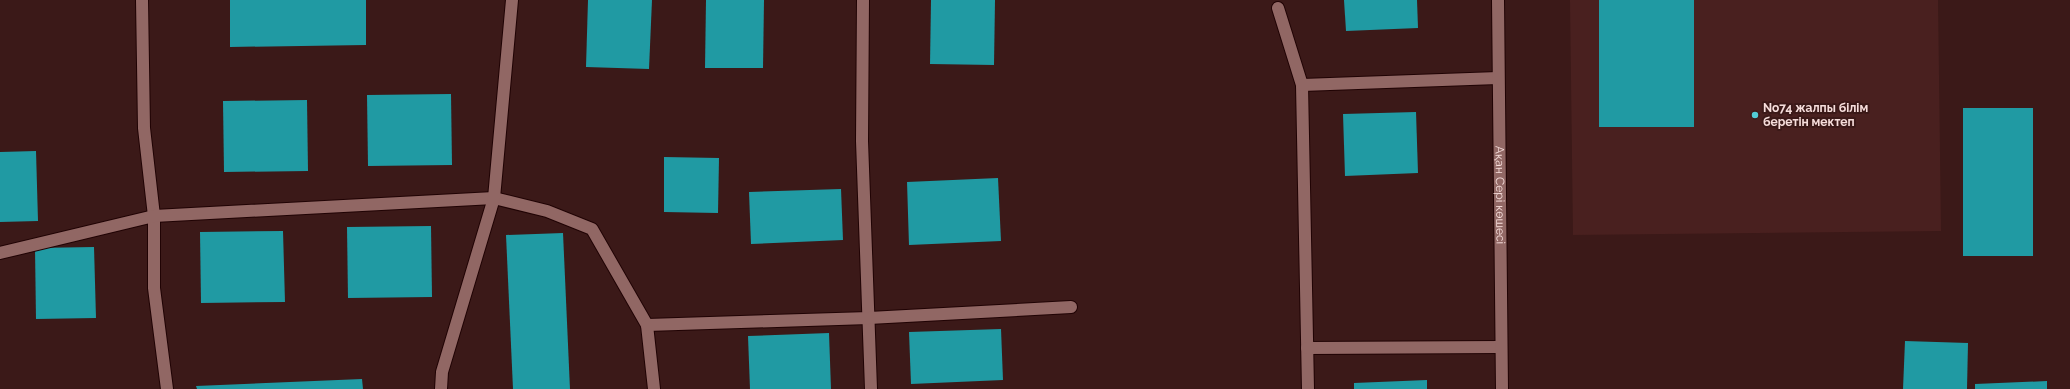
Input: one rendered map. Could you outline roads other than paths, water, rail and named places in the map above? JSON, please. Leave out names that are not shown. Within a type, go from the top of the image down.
[{"type":"street","points":[[142,0],[144,128],[154,216],[154,288],[167,389]]},
{"type":"street","points":[[441,389],[442,372],[494,198],[512,0]]},
{"type":"street","points":[[863,0],[862,142],[872,389]]},
{"type":"street","name":"Ақан Сері көшесі","points":[[1498,0],[1502,389]]},
{"type":"street","points":[[1278,8],[1302,86],[1308,389]]},
{"type":"street","points":[[1302,86],[1498,78]]},
{"type":"street","points":[[0,253],[154,216],[494,198],[547,211],[592,229],[647,325],[654,389]]},
{"type":"street","points":[[647,325],[869,318],[1071,307]]},
{"type":"street","points":[[1307,348],[1502,347]]},
{"type":"place","name":"No74 жалпы білім беретін мектеп","points":[[1755,115]]}]
